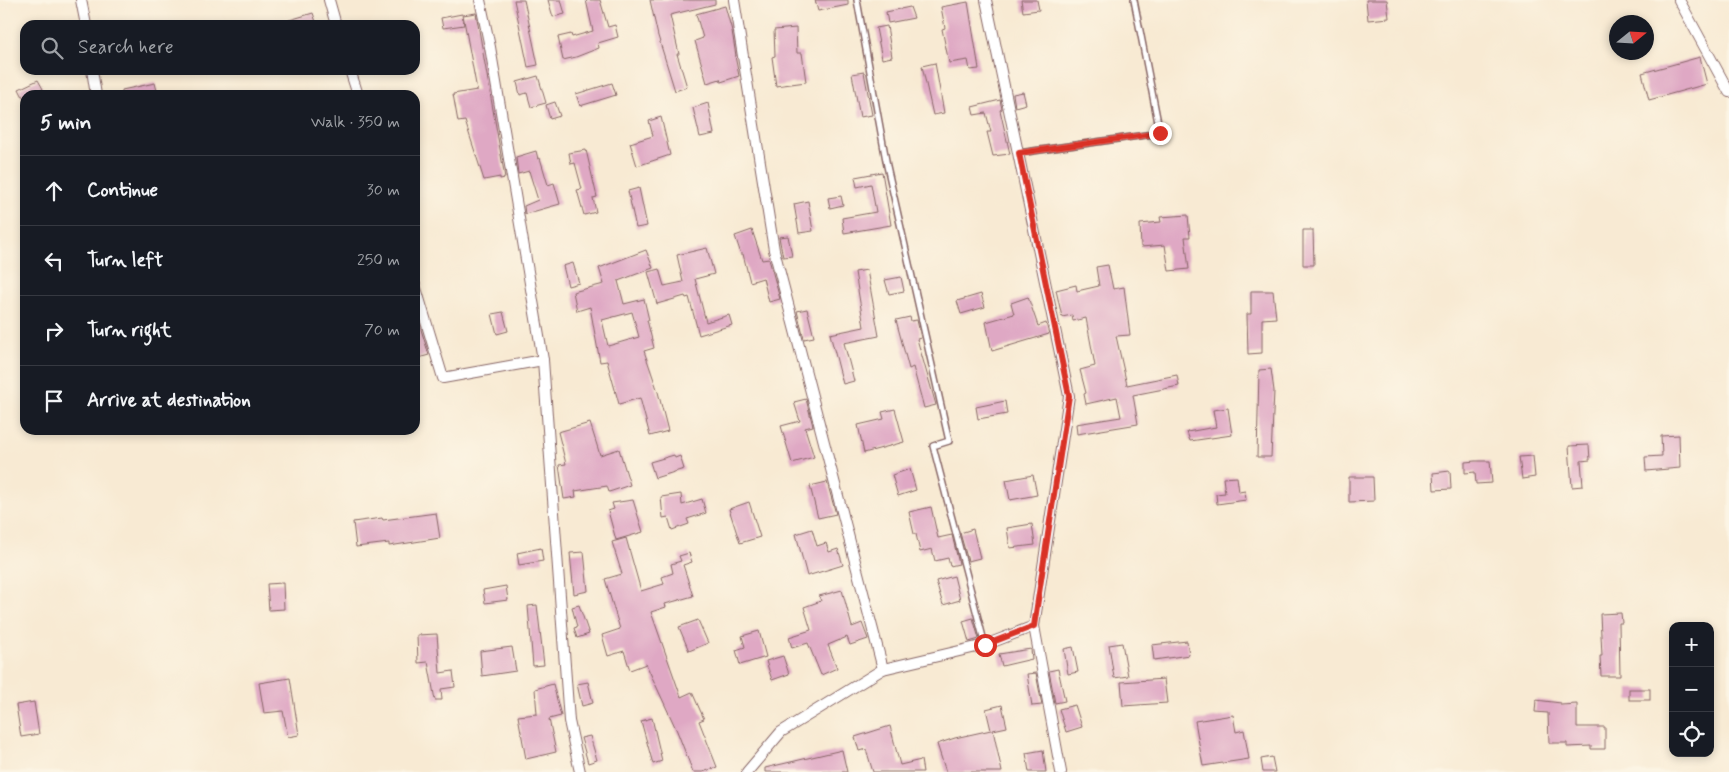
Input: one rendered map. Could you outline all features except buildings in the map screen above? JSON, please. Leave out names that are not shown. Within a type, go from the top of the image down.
[{"type":"street","points":[[81,0],[85,20]]},
{"type":"street","points":[[329,0],[335,20]]},
{"type":"street","points":[[480,0],[490,47],[543,360],[569,721],[580,772]]},
{"type":"street","points":[[734,0],[774,250],[883,669]]},
{"type":"street","points":[[986,0],[1069,396],[1034,626],[1061,772]]},
{"type":"street","points":[[1679,0],[1729,92]]},
{"type":"street","points":[[93,75],[95,90]]},
{"type":"street","points":[[352,75],[356,90]]},
{"type":"street","points":[[420,301],[443,378],[543,360]]},
{"type":"street","points":[[747,772],[781,732],[883,669],[985,645],[1034,626]]},
{"type":"lane","points":[[857,0],[887,166],[949,441],[933,446],[985,645]]},
{"type":"lane","points":[[1019,153],[1160,133],[1134,0]]},
{"type":"route","points":[[985,645],[1034,626],[1069,396],[1019,153],[1160,133]]}]
